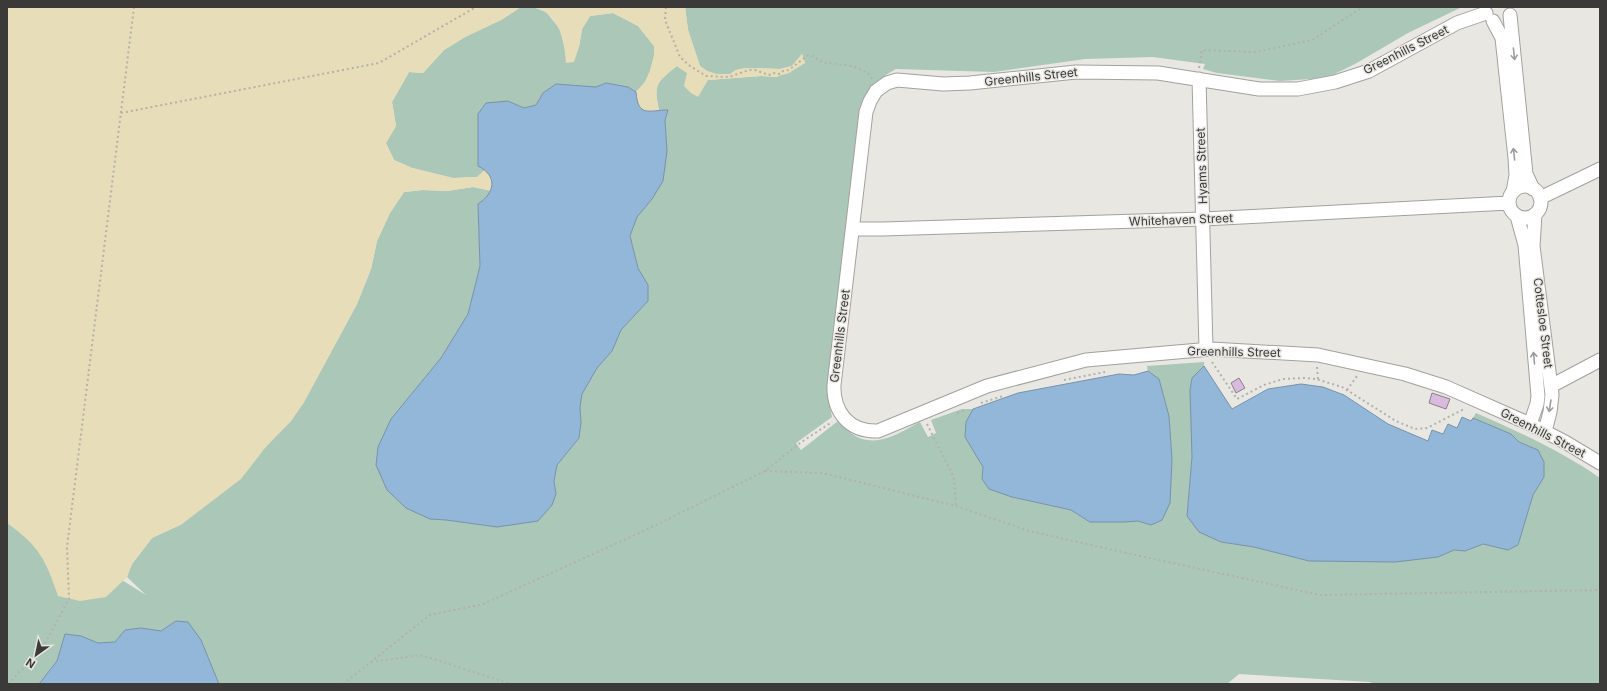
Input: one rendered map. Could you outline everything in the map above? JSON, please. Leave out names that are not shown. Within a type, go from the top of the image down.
[{"type":"street","name":"Greenhills Street","points":[[1510,11],[1502,21],[1488,14],[1457,23],[1369,71],[1335,82],[1298,89],[1260,89],[1158,73],[1076,72],[970,83],[943,84],[897,80],[886,83],[879,88],[870,101],[866,112],[834,389],[835,402],[842,416],[856,427],[870,432],[886,429],[987,386],[1086,360],[1208,354],[1318,355],[1405,374],[1446,387],[1545,430],[1600,464]]},
{"type":"street","points":[[1488,14],[1502,38],[1516,175],[1510,209],[1517,216],[1526,218],[1535,214],[1540,207],[1536,194],[1526,174],[1510,11]]},
{"type":"street","name":"Hyams Street","points":[[1199,79],[1208,354]]},
{"type":"street","points":[[1536,194],[1600,169]]},
{"type":"street","points":[[1511,198],[1516,189],[1524,187],[1536,194]]},
{"type":"street","name":"Whitehaven Street","points":[[853,229],[1203,219],[1511,198]]},
{"type":"street","name":"Cottesloe Street","points":[[1535,214],[1533,246],[1551,386],[1551,401],[1545,430]]},
{"type":"street","name":"Cottesloe Street","points":[[1517,216],[1525,245],[1538,396],[1537,404],[1530,424]]},
{"type":"street","points":[[1551,386],[1600,360]]},
{"type":"path","points":[[8,684],[42,649],[69,599],[67,547],[134,7]]},
{"type":"path","points":[[121,113],[379,63],[476,7]]},
{"type":"path","points":[[666,7],[665,20],[680,57],[706,76],[729,77],[749,70],[755,70],[769,75],[774,73],[780,74],[783,70],[789,70],[808,55],[814,56],[823,62],[863,70],[871,77],[879,88]]},
{"type":"path","points":[[1199,62],[1202,50],[1256,52],[1312,40],[1363,7]]},
{"type":"path","points":[[1208,354],[1236,399],[1264,385],[1283,379],[1316,379],[1342,387],[1396,421],[1415,429],[1427,428],[1469,406]]},
{"type":"path","points":[[1209,363],[1213,364]]},
{"type":"path","points":[[1058,381],[1109,372]]},
{"type":"path","points":[[974,406],[1009,394]]},
{"type":"path","points":[[953,415],[967,409]]},
{"type":"path","points":[[922,413],[954,478],[956,506]]},
{"type":"path","points":[[343,684],[430,615],[483,604],[646,530],[765,471],[800,443],[842,416]]},
{"type":"path","points":[[765,471],[822,473],[956,506],[1029,531],[1320,595],[1600,590]]},
{"type":"path","points":[[370,662],[421,655],[511,684]]},
{"type":"green space","points":[[521,7],[533,7],[546,12],[560,29],[565,50],[579,47],[582,29],[590,16],[613,13],[638,26],[654,46],[654,56],[645,82],[636,92],[628,87],[606,83],[596,87],[556,84],[543,93],[536,105],[524,108],[508,101],[486,169],[477,177],[453,178],[412,168],[394,160],[386,143],[396,126],[392,102],[409,72],[423,73],[444,50],[465,37],[501,20]]},
{"type":"green space","points":[[685,7],[1462,7],[1408,33],[1355,64],[1326,78],[1280,81],[1217,73],[1203,69],[1205,64],[1153,57],[1085,59],[994,72],[896,69],[889,73],[874,85],[860,108],[828,395],[832,417],[796,443],[801,450],[838,421],[855,436],[867,440],[881,440],[888,438],[920,422],[928,437],[936,433],[931,420],[962,409],[973,409],[966,422],[965,437],[983,467],[982,479],[1012,497],[1071,510],[1090,522],[1138,521],[1151,525],[1172,460],[1169,416],[1159,379],[1148,371],[1147,366],[1204,362],[1204,366],[1192,378],[1192,457],[1187,515],[1221,542],[1254,547],[1438,557],[1454,550],[1465,551],[1483,544],[1508,550],[1518,545],[1533,495],[1544,477],[1538,450],[1519,442],[1511,434],[1473,418],[1476,413],[1555,451],[1600,478],[1600,684],[1374,684],[1370,682],[1239,674],[1227,684],[219,684],[201,640],[176,621],[161,631],[141,628],[115,642],[98,643],[81,636],[65,634],[57,661],[39,684],[7,684],[7,509],[146,595],[127,577],[132,564],[152,538],[182,524],[207,503],[291,421],[304,402],[357,304],[371,269],[377,241],[390,213],[404,192],[423,190],[447,191],[473,187],[492,191],[478,204],[480,266],[468,314],[441,358],[391,419],[430,519],[497,527],[556,494],[554,481],[557,465],[579,438],[582,394],[597,368],[612,351],[621,330],[648,301],[648,285],[638,268],[630,236],[637,217],[652,199],[667,151],[665,120],[668,111],[659,110],[656,94],[658,84],[677,66],[687,73],[708,80],[761,76],[776,77],[805,63],[802,54],[792,66],[780,69],[759,68],[736,70],[730,74],[716,74],[707,71],[700,66],[688,30]]},
{"type":"sand","points":[[7,7],[521,7],[501,20],[465,37],[444,50],[423,73],[409,72],[392,102],[396,126],[386,143],[394,160],[412,168],[453,178],[477,177],[486,169],[492,179],[492,191],[473,187],[447,191],[423,190],[404,192],[390,213],[377,241],[371,269],[357,304],[304,402],[291,421],[265,448],[241,479],[182,524],[152,538],[132,564],[127,577],[106,597],[80,601],[58,596],[45,563],[40,555],[27,539],[7,523]]},
{"type":"sand","points":[[533,7],[685,7],[688,30],[700,66],[707,71],[716,74],[730,74],[736,70],[744,68],[780,69],[792,66],[802,54],[805,63],[789,73],[776,77],[761,76],[708,80],[698,97],[684,86],[687,73],[677,66],[658,84],[656,94],[659,110],[648,112],[639,106],[636,92],[645,82],[650,71],[654,56],[654,46],[638,26],[613,13],[590,16],[582,29],[579,47],[574,62],[566,63],[565,49],[561,34],[555,22],[545,12]]},
{"type":"water","points":[[606,83],[628,87],[636,92],[639,106],[646,111],[668,110],[665,120],[667,151],[663,181],[652,199],[637,217],[630,236],[638,268],[648,285],[648,301],[621,330],[612,351],[597,368],[582,394],[579,438],[557,465],[554,481],[556,494],[552,505],[538,521],[497,527],[430,519],[406,508],[387,490],[376,465],[378,447],[391,419],[441,358],[468,314],[480,266],[478,204],[488,195],[492,185],[489,175],[478,166],[478,114],[486,103],[508,101],[524,108],[536,105],[543,93],[556,84],[596,87]]},
{"type":"water","points":[[1204,366],[1232,409],[1268,389],[1301,384],[1323,387],[1344,395],[1388,424],[1428,441],[1432,430],[1443,434],[1448,424],[1457,428],[1462,417],[1471,421],[1473,418],[1511,434],[1519,442],[1538,450],[1544,462],[1544,477],[1533,495],[1518,545],[1508,550],[1483,544],[1465,551],[1454,550],[1438,557],[1395,562],[1309,561],[1254,547],[1221,542],[1199,532],[1187,516],[1192,457],[1190,390],[1192,378]]},
{"type":"water","points":[[1148,371],[1159,379],[1169,416],[1172,460],[1170,503],[1162,520],[1151,525],[1138,521],[1090,522],[1071,510],[1012,497],[989,489],[982,479],[983,467],[965,437],[966,422],[973,409],[1018,393],[1119,374],[1134,375]]},
{"type":"water","points":[[176,621],[188,622],[201,640],[219,684],[39,684],[57,661],[65,634],[81,636],[98,643],[115,642],[125,630],[141,628],[161,631]]},
{"type":"building","points":[[1239,378],[1245,388],[1236,393],[1231,383]]},
{"type":"building","points":[[1432,393],[1450,399],[1446,409],[1429,403]]}]
